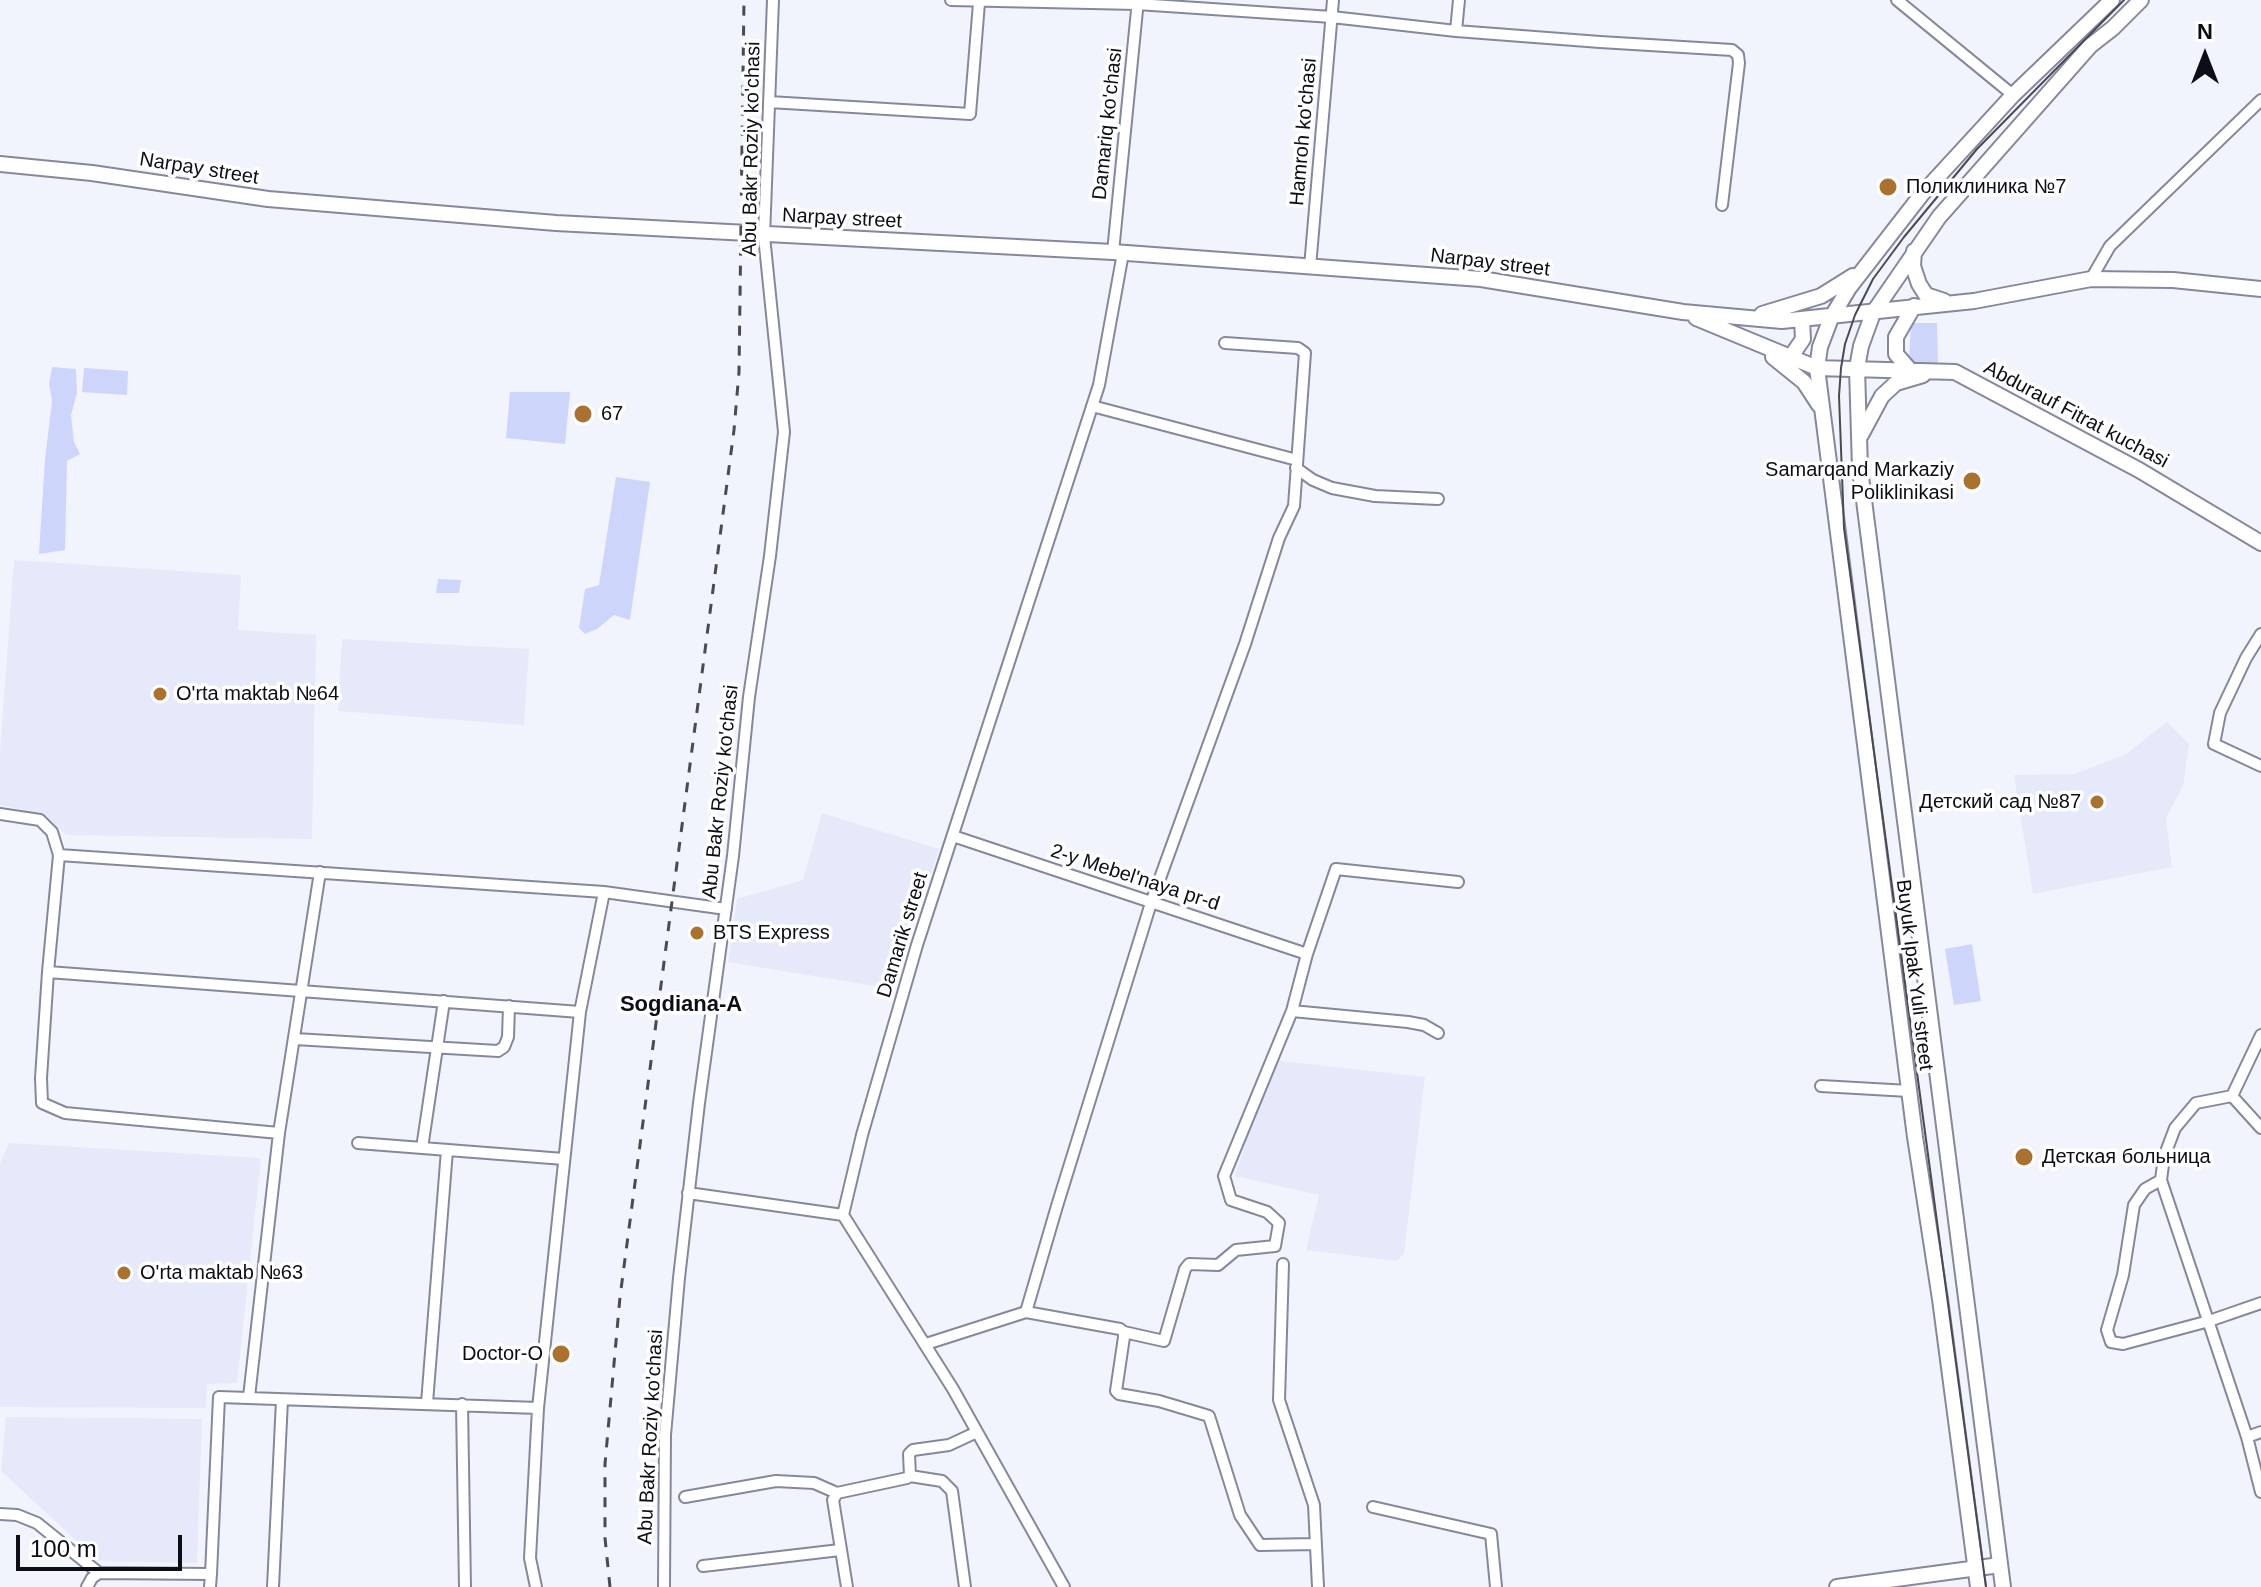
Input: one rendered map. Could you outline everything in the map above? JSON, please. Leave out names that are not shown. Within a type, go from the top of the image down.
[{"type":"main road","points":[[1817,368],[1820,347],[1831,318],[1863,270],[1922,194],[2013,95],[2112,0]]},
{"type":"main road","name":"Buyuk Ipak Yuli street","points":[[2003,1587],[1862,485],[1857,368],[1873,313],[1914,251],[1966,184],[2090,46],[2141,0]]},
{"type":"main road","name":"Narpay street","points":[[0,164],[92,173],[268,199],[556,223],[1118,252],[1481,279],[1683,312],[1741,317],[1831,318],[1999,297],[2091,279],[2173,280],[2261,289]]},
{"type":"main road","points":[[1914,251],[1915,274],[1926,295],[1952,303]]},
{"type":"main road","points":[[1741,317],[1775,311],[1821,296],[1863,270]]},
{"type":"main road","points":[[1910,370],[1896,354],[1896,337],[1914,306]]},
{"type":"main road","name":"Narpay street","points":[[1683,312],[1817,368]]},
{"type":"main road","points":[[1790,358],[1803,339],[1802,320]]},
{"type":"main road","points":[[1750,341],[1804,382],[1823,413]]},
{"type":"main road","name":"Buyuk Ipak Yuli street","points":[[1817,368],[1909,1091],[1978,1587]]},
{"type":"main road","name":"Abdurauf Fitrat kuchasi","points":[[1817,368],[1955,372],[2139,470],[2261,543]]},
{"type":"main road","points":[[1859,439],[1882,396],[1896,383],[1937,371]]},
{"type":"main road","points":[[1837,1587],[2000,1565]]},
{"type":"street","name":"Abu Bakr Roziy ko'chasi","points":[[664,1587],[665,1435],[688,1193],[784,432],[764,236],[773,0]]},
{"type":"street","points":[[951,0],[979,3],[1138,2],[1332,17],[1456,31],[1732,50],[1738,55],[1739,63],[1722,205]]},
{"type":"street","name":"Hamroh ko'chasi","points":[[1310,267],[1333,0]]},
{"type":"street","points":[[1456,31],[1459,0]]},
{"type":"street","points":[[1897,0],[2013,95]]},
{"type":"street","name":"Damariq ko'chasi","points":[[1118,252],[1138,2]]},
{"type":"street","points":[[769,102],[970,114],[979,3]]},
{"type":"street","points":[[2091,279],[2110,246],[2261,100]]},
{"type":"street","name":"Damarik street","points":[[843,1215],[862,1135],[917,945],[1099,385],[1118,252]]},
{"type":"street","points":[[1026,1312],[1151,903],[1245,644],[1279,538],[1294,506],[1305,353],[1298,348],[1225,343]]},
{"type":"street","points":[[1092,406],[1297,464],[1313,480],[1332,488],[1375,496],[1438,499]]},
{"type":"street","points":[[2261,634],[2220,713],[2214,744],[2261,766]]},
{"type":"street","points":[[0,814],[40,820],[52,832],[59,855],[48,972],[42,1103],[65,1113],[279,1133]]},
{"type":"street","name":"2-y Mebel'naya pr-d","points":[[953,836],[1307,954]]},
{"type":"street","points":[[59,855],[604,892],[726,909]]},
{"type":"street","points":[[926,1344],[1026,1312],[1120,1329],[1164,1341],[1189,1264],[1218,1265],[1236,1250],[1275,1246],[1279,1223],[1267,1212],[1231,1200],[1224,1176],[1292,1011],[1307,954],[1336,869],[1458,882]]},
{"type":"street","points":[[249,1397],[279,1133],[320,872]]},
{"type":"street","points":[[536,1587],[530,1558],[538,1408],[580,1012],[604,892]]},
{"type":"street","points":[[48,972],[580,1012]]},
{"type":"street","points":[[422,1148],[444,1001]]},
{"type":"street","points":[[295,1039],[498,1051],[504,1047],[508,1037],[509,1006]]},
{"type":"street","points":[[1292,1011],[1408,1022],[1424,1025],[1438,1033]]},
{"type":"street","points":[[2232,1096],[2261,1035]]},
{"type":"street","points":[[1821,1086],[1909,1091]]},
{"type":"street","points":[[2232,1096],[2261,1128]]},
{"type":"street","points":[[2232,1096],[2196,1103],[2175,1128],[2164,1157],[2161,1180],[2247,1437],[2261,1492]]},
{"type":"street","points":[[358,1143],[564,1159]]},
{"type":"street","points":[[427,1403],[447,1150]]},
{"type":"street","points":[[2161,1180],[2145,1189],[2134,1205],[2123,1275],[2107,1330],[2111,1342],[2123,1344],[2209,1321],[2261,1303]]},
{"type":"street","points":[[688,1193],[843,1215],[872,1265],[926,1344],[1064,1587]]},
{"type":"street","points":[[1283,1264],[1279,1400],[1314,1505],[1318,1587]]},
{"type":"street","points":[[1124,1332],[1116,1391],[1209,1416],[1240,1515],[1260,1545],[1316,1544]]},
{"type":"street","points":[[210,1587],[219,1397],[538,1408]]},
{"type":"street","points":[[273,1587],[282,1400]]},
{"type":"street","points":[[462,1404],[465,1587]]},
{"type":"street","points":[[910,1476],[909,1454],[913,1450],[949,1445],[977,1432]]},
{"type":"street","points":[[2247,1437],[2261,1432]]},
{"type":"street","points":[[685,1497],[776,1481],[814,1483],[837,1493],[910,1476],[942,1481],[952,1491],[965,1587]]},
{"type":"street","points":[[837,1493],[833,1500],[847,1587]]},
{"type":"street","points":[[1373,1507],[1491,1534],[1496,1587]]},
{"type":"street","points":[[0,1514],[17,1515],[37,1523],[99,1573]]},
{"type":"street","points":[[703,1566],[840,1550]]},
{"type":"street","points":[[87,1587],[99,1573],[211,1574]]},
{"type":"shaded area","points":[[1911,323],[1937,323],[1938,365],[1909,361]]},
{"type":"shaded area","points":[[52,367],[76,369],[77,393],[71,415],[74,442],[80,454],[67,461],[65,550],[39,554],[52,401],[49,384]]},
{"type":"shaded area","points":[[84,368],[128,371],[127,395],[82,392]]},
{"type":"shaded area","points":[[510,392],[570,392],[565,444],[506,438]]},
{"type":"shaded area","points":[[616,477],[650,482],[630,620],[614,615],[585,634],[579,628],[585,589],[599,585]]},
{"type":"shaded area","name":"O'rta maktab №64","points":[[14,560],[241,575],[238,630],[316,635],[312,839],[66,835],[46,815],[0,805],[0,753]]},
{"type":"shaded area","points":[[438,579],[461,580],[459,593],[436,593]]},
{"type":"shaded area","points":[[342,639],[529,649],[524,725],[338,711]]},
{"type":"shaded area","name":"Детский сад №87","points":[[2167,722],[2189,744],[2183,786],[2166,818],[2172,867],[2033,894],[2014,775],[2075,774],[2126,754]]},
{"type":"shaded area","points":[[822,813],[939,849],[893,989],[728,962],[737,899],[803,880]]},
{"type":"shaded area","points":[[1972,944],[1981,1001],[1954,1005],[1945,949]]},
{"type":"shaded area","points":[[1272,1060],[1425,1077],[1404,1253],[1396,1261],[1306,1250],[1319,1195],[1235,1176]]},
{"type":"shaded area","name":"O'rta maktab №63","points":[[9,1143],[261,1158],[237,1383],[207,1384],[206,1408],[0,1407],[0,1163]]},
{"type":"shaded area","points":[[6,1417],[202,1419],[197,1563],[98,1561],[1,1471]]},
{"type":"tram line","points":[[1986,1587],[1844,528],[1839,396],[1841,368],[1855,315],[1873,279],[1904,237],[1977,149],[2124,0]]},
{"type":"railway","points":[[610,1587],[605,1538],[605,1464],[620,1297],[734,430],[739,372],[744,0]]},
{"type":"place","name":"Поликлиника №7","points":[[1888,187]]},
{"type":"place","name":"67","points":[[583,414]]},
{"type":"place","name":"Samarqand Markaziy Poliklinikasi","points":[[1972,481]]},
{"type":"place","name":"O'rta maktab №64","points":[[160,694]]},
{"type":"place","name":"Детский сад №87","points":[[2097,802]]},
{"type":"place","name":"BTS Express","points":[[697,933]]},
{"type":"place","name":"Детская больница","points":[[2024,1157]]},
{"type":"place","name":"O'rta maktab №63","points":[[124,1273]]},
{"type":"place","name":"Doctor-O","points":[[561,1354]]},
{"type":"district","name":"Sogdiana-А","points":[[681,1005]]}]
